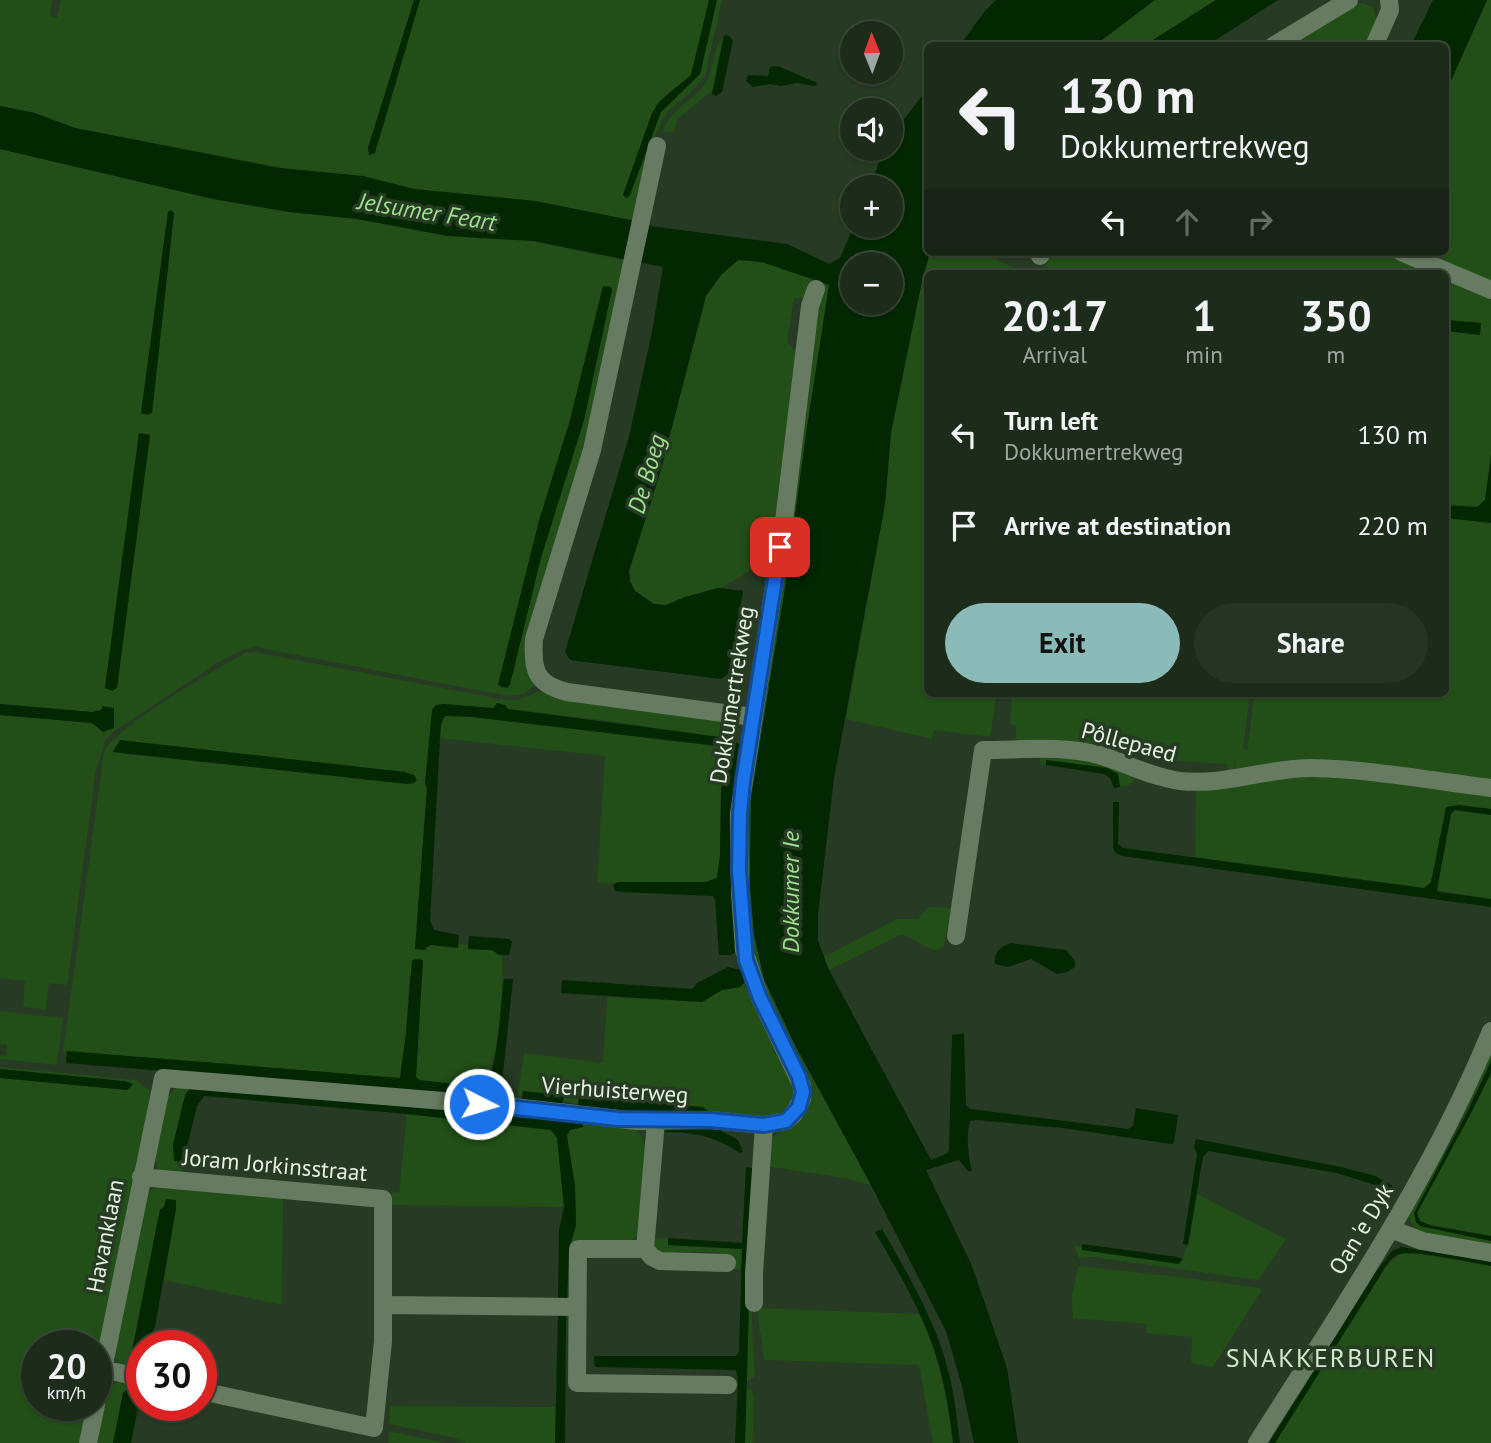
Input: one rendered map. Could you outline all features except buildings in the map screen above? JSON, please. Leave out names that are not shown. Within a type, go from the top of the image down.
[{"type":"street","points":[[1280,42],[1349,0]]},
{"type":"street","points":[[1376,42],[1390,10],[1389,0]]},
{"type":"street","points":[[657,146],[593,450],[534,639],[534,664],[543,682],[553,688],[753,717]]},
{"type":"street","points":[[1410,256],[1444,270]]},
{"type":"street","points":[[1449,272],[1491,290]]},
{"type":"street","name":"Dokkumertrekweg","points":[[802,1099],[799,1077],[760,998],[744,950],[740,893],[740,813],[784,521],[810,306],[816,289]]},
{"type":"street","name":"Pôllepaed","points":[[956,936],[983,750],[1054,748],[1078,751],[1180,781],[1226,781],[1310,768],[1491,788]]},
{"type":"street","name":"Oan 'e Dyk","points":[[1257,1443],[1391,1229],[1445,1132],[1491,1031]]},
{"type":"street","name":"Vierhuisterweg","points":[[163,1078],[505,1106],[618,1119],[710,1120],[764,1125],[786,1121],[793,1115],[802,1099]]},
{"type":"street","name":"Havanklaan","points":[[111,1330],[163,1078]]},
{"type":"street","points":[[645,1249],[656,1121]]},
{"type":"street","points":[[754,1303],[764,1125]]},
{"type":"street","name":"Joram Jorkinsstraat","points":[[141,1177],[383,1199],[383,1341],[374,1428],[217,1394]]},
{"type":"street","points":[[1391,1229],[1422,1241],[1491,1253]]},
{"type":"street","points":[[727,1263],[665,1262],[656,1259],[645,1249],[578,1249],[577,1383],[728,1384]]},
{"type":"street","points":[[383,1305],[577,1307]]},
{"type":"street","name":"Havanklaan","points":[[88,1443],[93,1421]]},
{"type":"shaded area","points":[[0,0],[52,0],[50,15],[57,18],[61,0],[414,0],[368,148],[373,155],[420,0],[709,0],[691,75],[667,94],[652,113],[623,194],[630,195],[661,112],[700,74],[717,0],[722,0],[705,76],[668,111],[655,136],[635,221],[535,201],[414,189],[363,176],[280,168],[75,128],[35,113],[0,106]]},
{"type":"shaded area","points":[[1155,0],[1216,0],[1150,42],[1100,42]]},
{"type":"shaded area","points":[[1487,0],[1491,0],[1491,283],[1427,256],[1449,256],[1449,85]]},
{"type":"shaded area","points":[[1363,3],[1374,8],[1376,21],[1367,42],[1292,42],[1355,4]]},
{"type":"shaded area","points":[[724,37],[712,91],[677,119],[674,132],[663,132],[676,111],[706,83],[717,46]]},
{"type":"shaded area","points":[[0,149],[213,199],[289,212],[357,219],[448,236],[533,241],[628,261],[585,448],[550,560],[537,684],[523,694],[507,696],[256,647],[242,650],[217,663],[113,732],[105,741],[96,770],[67,985],[49,983],[46,1010],[23,1007],[25,982],[34,982],[0,978],[0,715],[92,723],[114,728],[114,709],[92,712],[0,704]],"holes":[[[171,210],[174,213],[152,413],[147,415],[141,413],[168,212]],[[603,286],[611,287],[584,420],[540,561],[510,685],[502,688],[498,685],[539,521],[570,420]],[[139,433],[150,435],[117,687],[112,690],[105,687]]]},
{"type":"shaded area","points":[[929,256],[998,256],[996,260],[1021,270],[925,270]]},
{"type":"shaded area","points":[[1049,256],[1393,256],[1426,270],[1045,270]]},
{"type":"shaded area","points":[[738,260],[762,262],[814,278],[808,299],[794,298],[787,342],[800,355],[771,586],[755,568],[721,588],[666,605],[654,604],[635,591],[629,571],[660,473],[706,296],[721,275]]},
{"type":"shaded area","points":[[924,274],[924,697],[996,697],[990,737],[934,730],[932,739],[846,719],[885,504],[891,433]]},
{"type":"shaded area","points":[[1449,279],[1491,298],[1491,455],[1485,500],[1477,507],[1449,505],[1449,331],[1480,335],[1481,324],[1449,320]]},
{"type":"shaded area","points":[[822,281],[830,285],[751,798],[750,884],[754,934],[764,979],[795,1045],[871,1185],[766,1166],[769,1139],[798,1121],[810,1103],[752,966],[743,837]]},
{"type":"shaded area","points":[[1449,518],[1491,523],[1491,784],[1361,768],[1235,774],[1234,754],[1234,775],[1229,776],[1227,764],[1176,761],[1119,747],[1116,757],[1020,744],[1016,738],[1016,725],[1010,724],[1012,697],[1250,697],[1243,749],[1247,750],[1254,697],[1449,697]]},
{"type":"shaded area","points":[[255,652],[505,700],[518,700],[542,690],[728,721],[736,726],[733,740],[508,709],[505,705],[493,709],[436,705],[433,710],[425,783],[427,788],[415,948],[425,950],[431,945],[457,947],[458,944],[468,945],[469,949],[492,950],[502,955],[501,1003],[496,1044],[487,1076],[481,1085],[438,1085],[416,1077],[422,960],[409,978],[400,1078],[63,1052],[104,752],[127,728],[146,714],[245,653]],"holes":[[[121,741],[405,772],[414,783],[125,754]]]},
{"type":"shaded area","points":[[445,716],[723,745],[726,751],[717,878],[706,882],[597,883],[605,756],[440,738],[441,724]]},
{"type":"shaded area","points":[[1039,753],[1097,759],[1136,778],[1130,785],[1120,787],[1116,775],[1107,768],[1046,760],[1046,765],[1041,765]]},
{"type":"shaded area","points":[[1311,772],[1491,793],[1491,809],[1450,806],[1431,882],[1424,888],[1195,857],[1196,786]]},
{"type":"shaded area","points":[[1455,810],[1491,815],[1491,899],[1437,890],[1451,814]]},
{"type":"shaded area","points":[[928,907],[951,908],[944,946],[936,950],[908,936],[900,935],[829,970],[823,957],[897,919],[918,919]]},
{"type":"shaded area","points":[[744,983],[758,1015],[794,1078],[796,1096],[791,1107],[771,1120],[701,1116],[703,1107],[579,1097],[578,1104],[563,1101],[564,1098],[522,1093],[522,1096],[518,1095],[524,1053],[603,1063],[607,997],[702,1002],[722,990],[740,987]]},
{"type":"shaded area","points":[[0,1011],[63,1018],[57,1065],[0,1059],[0,1055],[6,1056],[7,1045],[0,1044]]},
{"type":"shaded area","points":[[1491,1045],[1491,1061],[1487,1070],[1414,1213],[1420,1226],[1491,1241],[1491,1247],[1428,1235],[1410,1221],[1408,1211]]},
{"type":"shaded area","points":[[0,1069],[136,1080],[151,1092],[103,1330],[21,1330],[21,1421],[85,1421],[80,1443],[0,1443],[0,1078],[127,1090],[131,1088],[131,1082]]},
{"type":"shaded area","points":[[1491,1073],[1491,1236],[1423,1223],[1418,1218],[1418,1209]]},
{"type":"shaded area","points":[[191,1083],[493,1109],[626,1124],[639,1132],[646,1147],[639,1234],[617,1243],[570,1242],[576,1225],[575,1185],[567,1136],[570,1130],[583,1127],[578,1121],[193,1086],[185,1095],[173,1144],[174,1160],[183,1162],[180,1174],[166,1172],[158,1168],[155,1154],[161,1111],[172,1092]]},
{"type":"shaded area","points":[[407,1114],[551,1130],[557,1138],[564,1207],[392,1205],[392,1192],[399,1193]]},
{"type":"shaded area","points":[[755,1161],[750,1280],[755,1377],[747,1381],[751,1168],[752,1162]]},
{"type":"shaded area","points":[[161,1187],[283,1198],[282,1305],[164,1280],[176,1209],[166,1199],[144,1330],[126,1330],[126,1366],[121,1364],[114,1353],[145,1197],[152,1189]]},
{"type":"shaded area","points":[[1197,1194],[1286,1239],[1258,1280],[1093,1257],[1079,1258],[1074,1246],[1181,1262],[1188,1245]]},
{"type":"shaded area","points":[[652,1238],[668,1238],[669,1245],[742,1249],[740,1269],[733,1269],[733,1256],[720,1256],[720,1252],[658,1252]]},
{"type":"shaded area","points":[[1402,1253],[1491,1266],[1491,1443],[1275,1443],[1380,1276],[1390,1262]]},
{"type":"shaded area","points":[[1078,1266],[1260,1288],[1261,1291],[1213,1367],[1191,1363],[1192,1337],[1146,1333],[1147,1324],[1073,1318],[1072,1297]]},
{"type":"shaded area","points":[[757,1308],[919,1314],[941,1377],[953,1443],[933,1443],[919,1365],[764,1360]]},
{"type":"shaded area","points":[[126,1383],[126,1391],[123,1393],[113,1443],[95,1443],[100,1421],[112,1421],[114,1384]]},
{"type":"shaded area","points":[[747,1389],[751,1389],[754,1395],[753,1443],[745,1443]]},
{"type":"shaded area","points":[[390,1406],[555,1407],[555,1443],[466,1443],[455,1438],[389,1424]]},
{"type":"shaded area","points":[[389,1431],[445,1443],[389,1443]]},
{"type":"water","points":[[414,0],[420,0],[375,153],[369,155],[368,148]]},
{"type":"water","points":[[709,0],[717,0],[700,74],[661,112],[630,195],[626,198],[623,195],[652,113],[659,102],[691,75]]},
{"type":"water","points":[[996,0],[1155,0],[1099,42],[962,42]]},
{"type":"water","points":[[1216,0],[1278,0],[1213,42],[1150,42]]},
{"type":"water","points":[[1433,0],[1487,0],[1449,85],[1449,42],[1412,42]]},
{"type":"water","points":[[724,35],[733,40],[722,92],[716,96],[712,94]]},
{"type":"water","points":[[778,66],[817,83],[815,86],[797,83],[753,87],[746,81],[748,75],[768,76],[770,67]]},
{"type":"water","points":[[924,93],[924,256],[929,256],[891,433],[885,504],[834,778],[818,914],[818,941],[829,970],[931,1160],[948,1153],[949,1149],[952,1035],[964,1033],[966,1105],[970,1109],[1128,1129],[1133,1126],[1136,1108],[1178,1115],[1174,1143],[1171,1144],[1063,1128],[970,1121],[968,1146],[972,1171],[968,1171],[959,1160],[926,1170],[972,1266],[1007,1368],[1018,1443],[974,1443],[962,1386],[946,1331],[795,1045],[764,979],[754,934],[750,884],[751,798],[786,582],[829,285],[762,262],[738,260],[721,275],[706,296],[660,473],[629,571],[635,591],[654,604],[666,605],[718,588],[743,591],[730,672],[721,679],[570,660],[565,652],[629,437],[663,267],[533,241],[448,236],[357,219],[289,212],[213,199],[0,149],[0,106],[35,113],[75,128],[280,168],[363,176],[414,189],[535,201],[635,221],[643,225],[787,244],[829,264],[840,258],[840,315],[903,315],[903,252],[843,252],[849,238],[903,238],[903,175],[874,175],[880,161],[903,161],[903,121]]},
{"type":"water","points":[[171,210],[174,213],[152,413],[147,415],[141,413],[168,212]]},
{"type":"water","points":[[603,286],[611,287],[612,290],[584,420],[540,561],[510,685],[507,688],[498,685],[539,521],[570,420]]},
{"type":"water","points":[[1449,320],[1481,323],[1480,335],[1449,331]]},
{"type":"water","points":[[139,433],[150,435],[117,688],[112,691],[105,688]]},
{"type":"water","points":[[1491,455],[1491,523],[1449,518],[1449,505],[1477,507],[1485,500]]},
{"type":"water","points":[[497,703],[508,709],[728,738],[739,744],[732,796],[730,848],[736,952],[719,955],[713,896],[621,892],[615,891],[613,885],[618,882],[706,882],[717,878],[725,747],[445,716],[441,724],[430,921],[434,930],[459,935],[458,948],[431,945],[426,947],[426,950],[415,949],[432,710],[436,705],[444,704],[493,708]]},
{"type":"water","points":[[0,704],[92,712],[101,710],[103,706],[114,708],[114,728],[103,732],[92,723],[0,715]]},
{"type":"water","points":[[120,740],[405,772],[414,775],[417,780],[407,784],[113,752]]},
{"type":"water","points":[[1046,760],[1107,768],[1118,774],[1120,787],[1114,788],[1110,778],[1104,774],[1046,765]]},
{"type":"water","points":[[1113,802],[1119,802],[1118,844],[1123,848],[1424,888],[1431,882],[1446,807],[1459,805],[1491,809],[1491,815],[1455,810],[1451,814],[1437,890],[1491,899],[1491,907],[1122,856],[1113,848]]},
{"type":"water","points":[[469,936],[509,939],[512,942],[509,955],[499,955],[492,950],[468,949]]},
{"type":"water","points":[[1010,943],[1066,950],[1075,961],[1075,967],[1057,974],[1031,959],[1008,967],[995,964],[998,951]]},
{"type":"water","points":[[412,960],[423,960],[416,1077],[420,1080],[473,1086],[488,1080],[497,1047],[504,979],[513,979],[501,1092],[496,1098],[66,1063],[67,1051],[400,1078]]},
{"type":"water","points":[[728,967],[741,970],[745,976],[744,983],[740,987],[722,990],[702,1002],[561,993],[562,980],[692,989],[697,983]]},
{"type":"water","points":[[1491,1061],[1491,1073],[1417,1213],[1420,1221],[1432,1226],[1491,1236],[1491,1241],[1420,1226],[1414,1213]]},
{"type":"water","points":[[0,1069],[133,1084],[127,1090],[0,1078]]},
{"type":"water","points":[[192,1086],[578,1121],[583,1127],[570,1130],[567,1136],[575,1185],[576,1225],[569,1250],[567,1299],[558,1299],[559,1230],[564,1207],[557,1138],[551,1130],[204,1096],[197,1106],[183,1162],[174,1161],[173,1145],[185,1095]]},
{"type":"water","points":[[523,1091],[560,1095],[564,1098],[561,1105],[522,1101]]},
{"type":"water","points":[[579,1097],[703,1107],[708,1111],[707,1114],[657,1115],[578,1107]]},
{"type":"water","points":[[716,1128],[738,1140],[743,1152],[705,1136],[666,1132],[662,1130]]},
{"type":"water","points":[[1196,1139],[1341,1167],[1375,1176],[1393,1186],[1390,1193],[1337,1173],[1208,1151],[1203,1157],[1188,1245],[1183,1244],[1197,1154],[1194,1147]]},
{"type":"water","points":[[746,1167],[753,1168],[745,1443],[735,1443],[738,1381],[736,1370],[595,1367],[594,1356],[736,1356],[739,1351],[742,1249],[668,1245],[668,1238],[742,1243]]},
{"type":"water","points":[[166,1199],[176,1200],[155,1327],[154,1330],[136,1330],[160,1209],[164,1207]]},
{"type":"water","points":[[882,1229],[922,1301],[945,1358],[960,1443],[953,1443],[945,1389],[930,1338],[912,1297],[875,1232]]},
{"type":"water","points":[[1082,1244],[1183,1259],[1179,1264],[1082,1250]]},
{"type":"water","points":[[1401,1247],[1491,1261],[1491,1266],[1415,1253],[1394,1257],[1385,1267],[1275,1443],[1269,1443],[1375,1273],[1392,1251]]},
{"type":"water","points":[[558,1315],[566,1315],[565,1443],[555,1443]]},
{"type":"water","points":[[126,1391],[126,1421],[135,1421],[131,1443],[113,1443],[123,1393]]},
{"type":"district","name":"SNAKKERBUREN","points":[[1331,1358]]},
{"type":"route","points":[[479,1104],[637,1121],[710,1120],[764,1125],[786,1121],[799,1107],[803,1092],[799,1077],[760,998],[746,960],[740,893],[739,848],[743,782],[780,547]]},
{"type":"water label","name":"Jelsumer Feart","points":[[427,212]]},
{"type":"water label","name":"De Boeg","points":[[647,474]]},
{"type":"water label","name":"Dokkumer Ie","points":[[791,892]]}]
